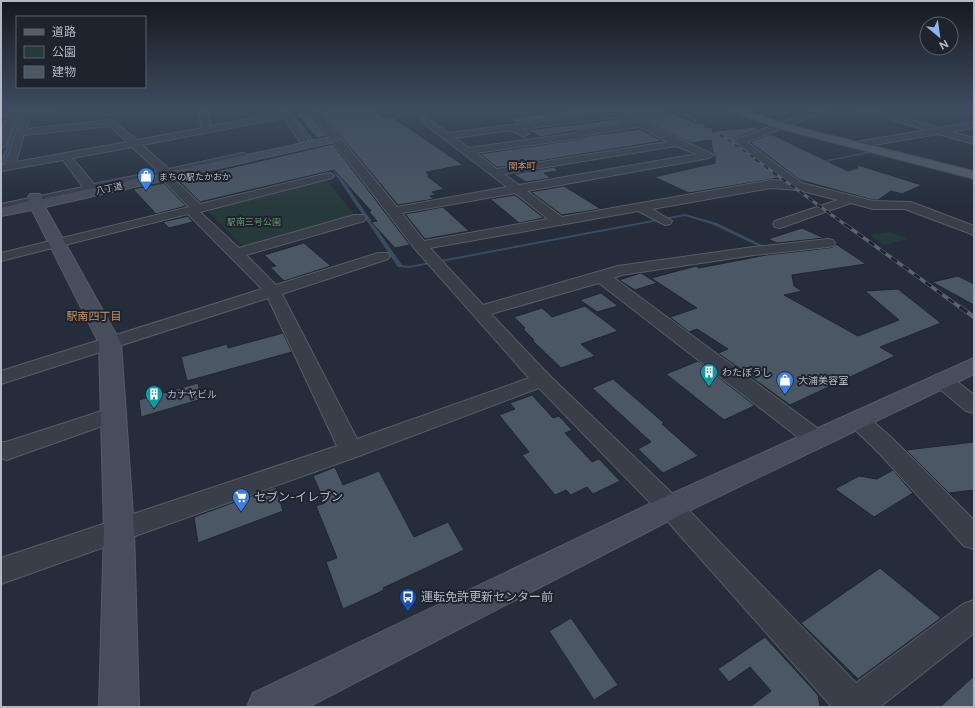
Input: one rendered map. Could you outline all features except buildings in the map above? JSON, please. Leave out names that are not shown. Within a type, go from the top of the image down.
[{"type":"main road","points":[[840,141],[974,175]]},
{"type":"street","points":[[5,168],[17,141]]},
{"type":"street","points":[[132,141],[164,173],[194,209],[272,290],[351,450]]},
{"type":"street","points":[[5,168],[150,141]]},
{"type":"street","name":"八丁道","points":[[1,212],[89,186],[164,173],[299,141]]},
{"type":"street","points":[[1,208],[314,141]]},
{"type":"street","name":"八丁道","points":[[1,204],[36,201],[314,141]]},
{"type":"street","points":[[336,141],[394,211],[420,246],[482,311],[542,380],[670,507],[854,707],[974,614]]},
{"type":"street","points":[[454,141],[497,172],[559,221]]},
{"type":"street","points":[[468,151],[543,141]]},
{"type":"street","points":[[595,141],[619,152]]},
{"type":"street","points":[[394,211],[709,155],[673,141]]},
{"type":"street","points":[[740,141],[774,169],[798,186]]},
{"type":"street","points":[[856,145],[880,141]]},
{"type":"street","points":[[946,141],[974,149]]},
{"type":"street","points":[[497,172],[677,143]]},
{"type":"street","points":[[66,157],[89,186]]},
{"type":"street","points":[[1,257],[328,176]]},
{"type":"street","points":[[420,246],[771,184],[798,186],[873,205],[907,205],[974,231]]},
{"type":"street","points":[[780,224],[849,200]]},
{"type":"street","points":[[36,201],[110,343],[119,530],[119,707]]},
{"type":"street","points":[[639,207],[665,221]]},
{"type":"street","points":[[236,253],[359,218]]},
{"type":"street","points":[[482,311],[602,277],[618,271],[754,251],[828,243]]},
{"type":"street","points":[[1,378],[272,290],[383,256]]},
{"type":"street","points":[[602,277],[816,439]]},
{"type":"street","points":[[267,707],[670,507],[974,365]]},
{"type":"street","points":[[1,571],[351,450],[542,380]]},
{"type":"street","points":[[942,380],[974,406]]},
{"type":"street","points":[[1,450],[7,451],[114,414]]},
{"type":"street","points":[[858,420],[886,446],[974,538]]},
{"type":"green space","name":"駅南三号公園","points":[[326,179],[356,217],[245,248],[205,209]]},
{"type":"green space","points":[[891,232],[908,239],[884,245],[870,235]]},
{"type":"waterway","points":[[1,165],[10,141]]},
{"type":"waterway","points":[[313,141],[323,154]]},
{"type":"waterway","points":[[819,162],[870,152]]},
{"type":"waterway","points":[[333,168],[400,266],[409,267],[685,215],[715,224],[762,246]]},
{"type":"railway","points":[[730,141],[757,160]]},
{"type":"railway","points":[[755,159],[847,226]]},
{"type":"railway","points":[[846,225],[961,308]]},
{"type":"railway","points":[[960,307],[974,317]]},
{"type":"place","name":"まちの駅たかおか","points":[[146,191]]},
{"type":"place","name":"わたぼうし","points":[[709,387]]},
{"type":"place","name":"大浦美容室","points":[[785,395]]},
{"type":"place","name":"カナヤビル","points":[[154,409]]},
{"type":"place","name":"セブン-イレブン","points":[[241,512]]},
{"type":"place","name":"運転免許更新センター前","points":[[408,612]]},
{"type":"district","name":"関本町","points":[[522,165]]},
{"type":"district","name":"駅南四丁目","points":[[94,316]]}]
